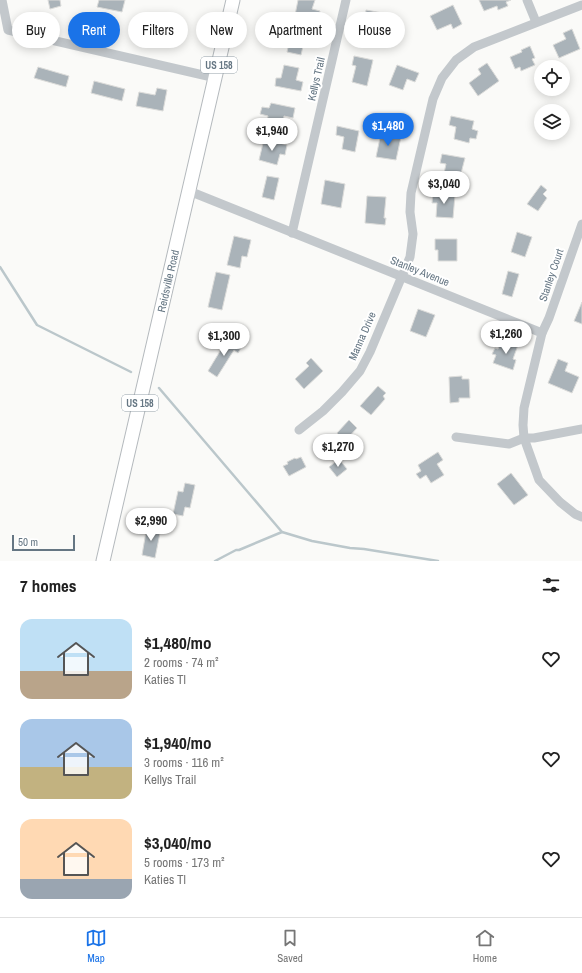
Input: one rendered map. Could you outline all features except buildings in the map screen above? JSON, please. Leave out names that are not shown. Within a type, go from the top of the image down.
[{"type":"highway","name":"Reidsville Road","points":[[103,561],[234,0]]},
{"type":"street","points":[[2,0],[8,30],[216,78]]},
{"type":"street","name":"Kellys Trail","points":[[292,233],[346,0]]},
{"type":"street","points":[[527,0],[536,22]]},
{"type":"street","name":"Manna Drive","points":[[299,430],[323,411],[360,371],[370,352],[410,257],[413,234],[410,212],[411,193],[433,99],[442,78],[456,60],[474,47],[582,4]]},
{"type":"street","name":"Stanley Avenue","points":[[189,191],[542,333]]},
{"type":"street","name":"Stanley Court","points":[[542,333],[549,318],[582,224]]},
{"type":"street","points":[[542,333],[524,408],[524,438],[539,480],[560,502],[575,514],[582,517]]},
{"type":"street","points":[[456,437],[509,444],[524,438],[534,438],[582,429]]},
{"type":"waterway","points":[[0,267],[37,325],[131,372]]},
{"type":"waterway","points":[[159,388],[282,532],[312,541],[438,561]]},
{"type":"waterway","points":[[215,561],[236,550],[282,532]]}]
